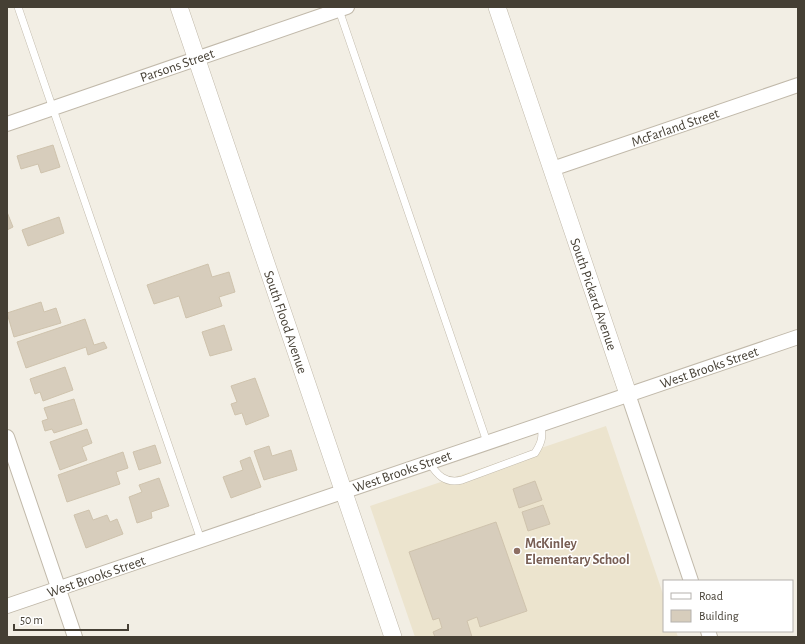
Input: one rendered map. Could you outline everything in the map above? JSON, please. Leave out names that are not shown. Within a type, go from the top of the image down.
[{"type":"street","name":"South Flood Avenue","points":[[179,7],[393,637]]},
{"type":"street","name":"South Pickard Avenue","points":[[497,7],[691,580]]},
{"type":"street","name":"Parsons Street","points":[[7,124],[342,8]]},
{"type":"street","name":"McFarland Street","points":[[552,169],[798,85]]},
{"type":"street","name":"West Brooks Street","points":[[7,606],[798,337]]},
{"type":"street","points":[[7,437],[75,637]]},
{"type":"lane","points":[[18,7],[200,540]]},
{"type":"lane","points":[[342,8],[487,442]]},
{"type":"lane","points":[[428,462],[434,471],[444,478],[454,482],[462,480],[535,454],[542,440],[541,424]]},
{"type":"shaded area","name":"McKinley Elementary School","points":[[606,426],[663,594],[663,632],[676,632],[678,637],[415,637],[370,506]]},
{"type":"building","points":[[53,145],[60,167],[41,173],[38,164],[21,169],[17,156]]},
{"type":"building","points":[[7,212],[13,227],[7,230]]},
{"type":"building","points":[[59,217],[64,233],[28,246],[22,230]]},
{"type":"building","points":[[208,264],[212,277],[229,272],[235,292],[219,297],[222,306],[186,318],[179,296],[154,304],[147,285]]},
{"type":"building","points":[[41,302],[44,312],[56,308],[61,323],[14,337],[7,313]]},
{"type":"building","points":[[85,319],[94,345],[104,342],[107,348],[88,355],[86,347],[26,368],[17,342]]},
{"type":"building","points":[[224,325],[232,350],[210,356],[202,332]]},
{"type":"building","points":[[65,367],[73,390],[43,401],[40,392],[35,394],[30,379]]},
{"type":"building","points":[[255,378],[269,416],[246,425],[242,413],[235,415],[231,404],[237,402],[231,386]]},
{"type":"building","points":[[74,399],[82,424],[54,433],[52,429],[45,431],[42,421],[48,419],[44,408]]},
{"type":"building","points":[[87,429],[92,443],[82,447],[87,460],[60,470],[50,442]]},
{"type":"building","points":[[155,445],[161,463],[139,470],[133,452]]},
{"type":"building","points":[[269,446],[272,456],[291,450],[297,470],[264,480],[254,451]]},
{"type":"building","points":[[123,452],[128,468],[116,472],[120,484],[67,502],[58,475]]},
{"type":"building","points":[[250,457],[261,487],[231,498],[223,477],[243,470],[240,461]]},
{"type":"building","points":[[159,478],[169,506],[151,512],[152,518],[137,523],[129,497],[142,492],[139,485]]},
{"type":"building","points":[[535,481],[542,500],[519,508],[513,489]]},
{"type":"building","points":[[543,505],[550,524],[528,531],[522,512]]},
{"type":"building","points":[[89,510],[93,520],[107,515],[110,522],[117,519],[123,534],[86,548],[74,515]]},
{"type":"building","points":[[496,522],[527,611],[480,627],[477,617],[467,621],[472,637],[435,637],[433,632],[442,628],[439,618],[433,620],[409,552]]},
{"type":"place","name":"McKinley Elementary School","points":[[517,551]]}]
